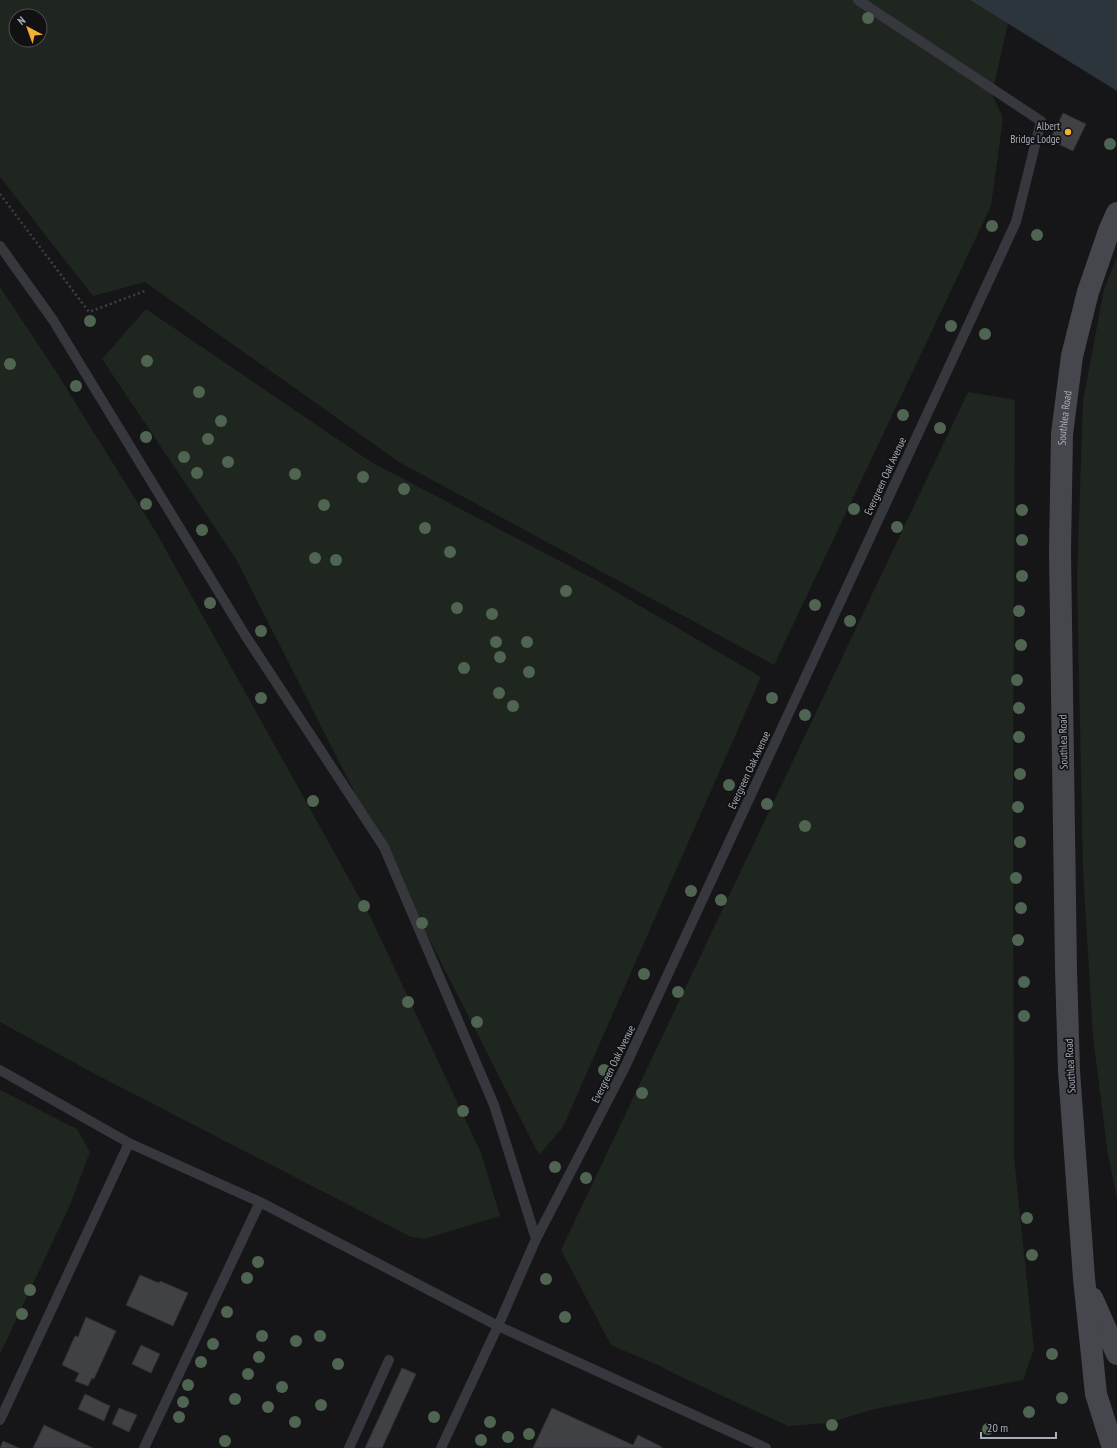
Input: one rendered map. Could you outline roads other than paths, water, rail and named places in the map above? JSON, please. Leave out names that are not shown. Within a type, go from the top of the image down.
[{"type":"main road","name":"Southlea Road","points":[[1112,1448],[1096,1394],[1084,1278],[1069,1071],[1066,978],[1060,551],[1062,434],[1072,356],[1088,292],[1117,212]]},
{"type":"main road","name":"Southlea Road","points":[[1084,1278],[1117,1354]]},
{"type":"lane","name":"Evergreen Oak Avenue","points":[[441,1448],[498,1326],[536,1239],[625,1067],[1016,222],[1041,121],[858,0]]},
{"type":"lane","points":[[0,246],[53,320],[245,635],[384,847],[494,1105],[536,1239]]},
{"type":"lane","points":[[0,1070],[129,1143],[260,1202],[498,1326],[766,1448]]},
{"type":"lane","points":[[0,1420],[129,1143]]},
{"type":"lane","points":[[144,1448],[260,1202]]},
{"type":"lane","points":[[349,1448],[390,1360]]},
{"type":"place","name":"Albert Bridge Lodge","points":[[1068,132]]}]
